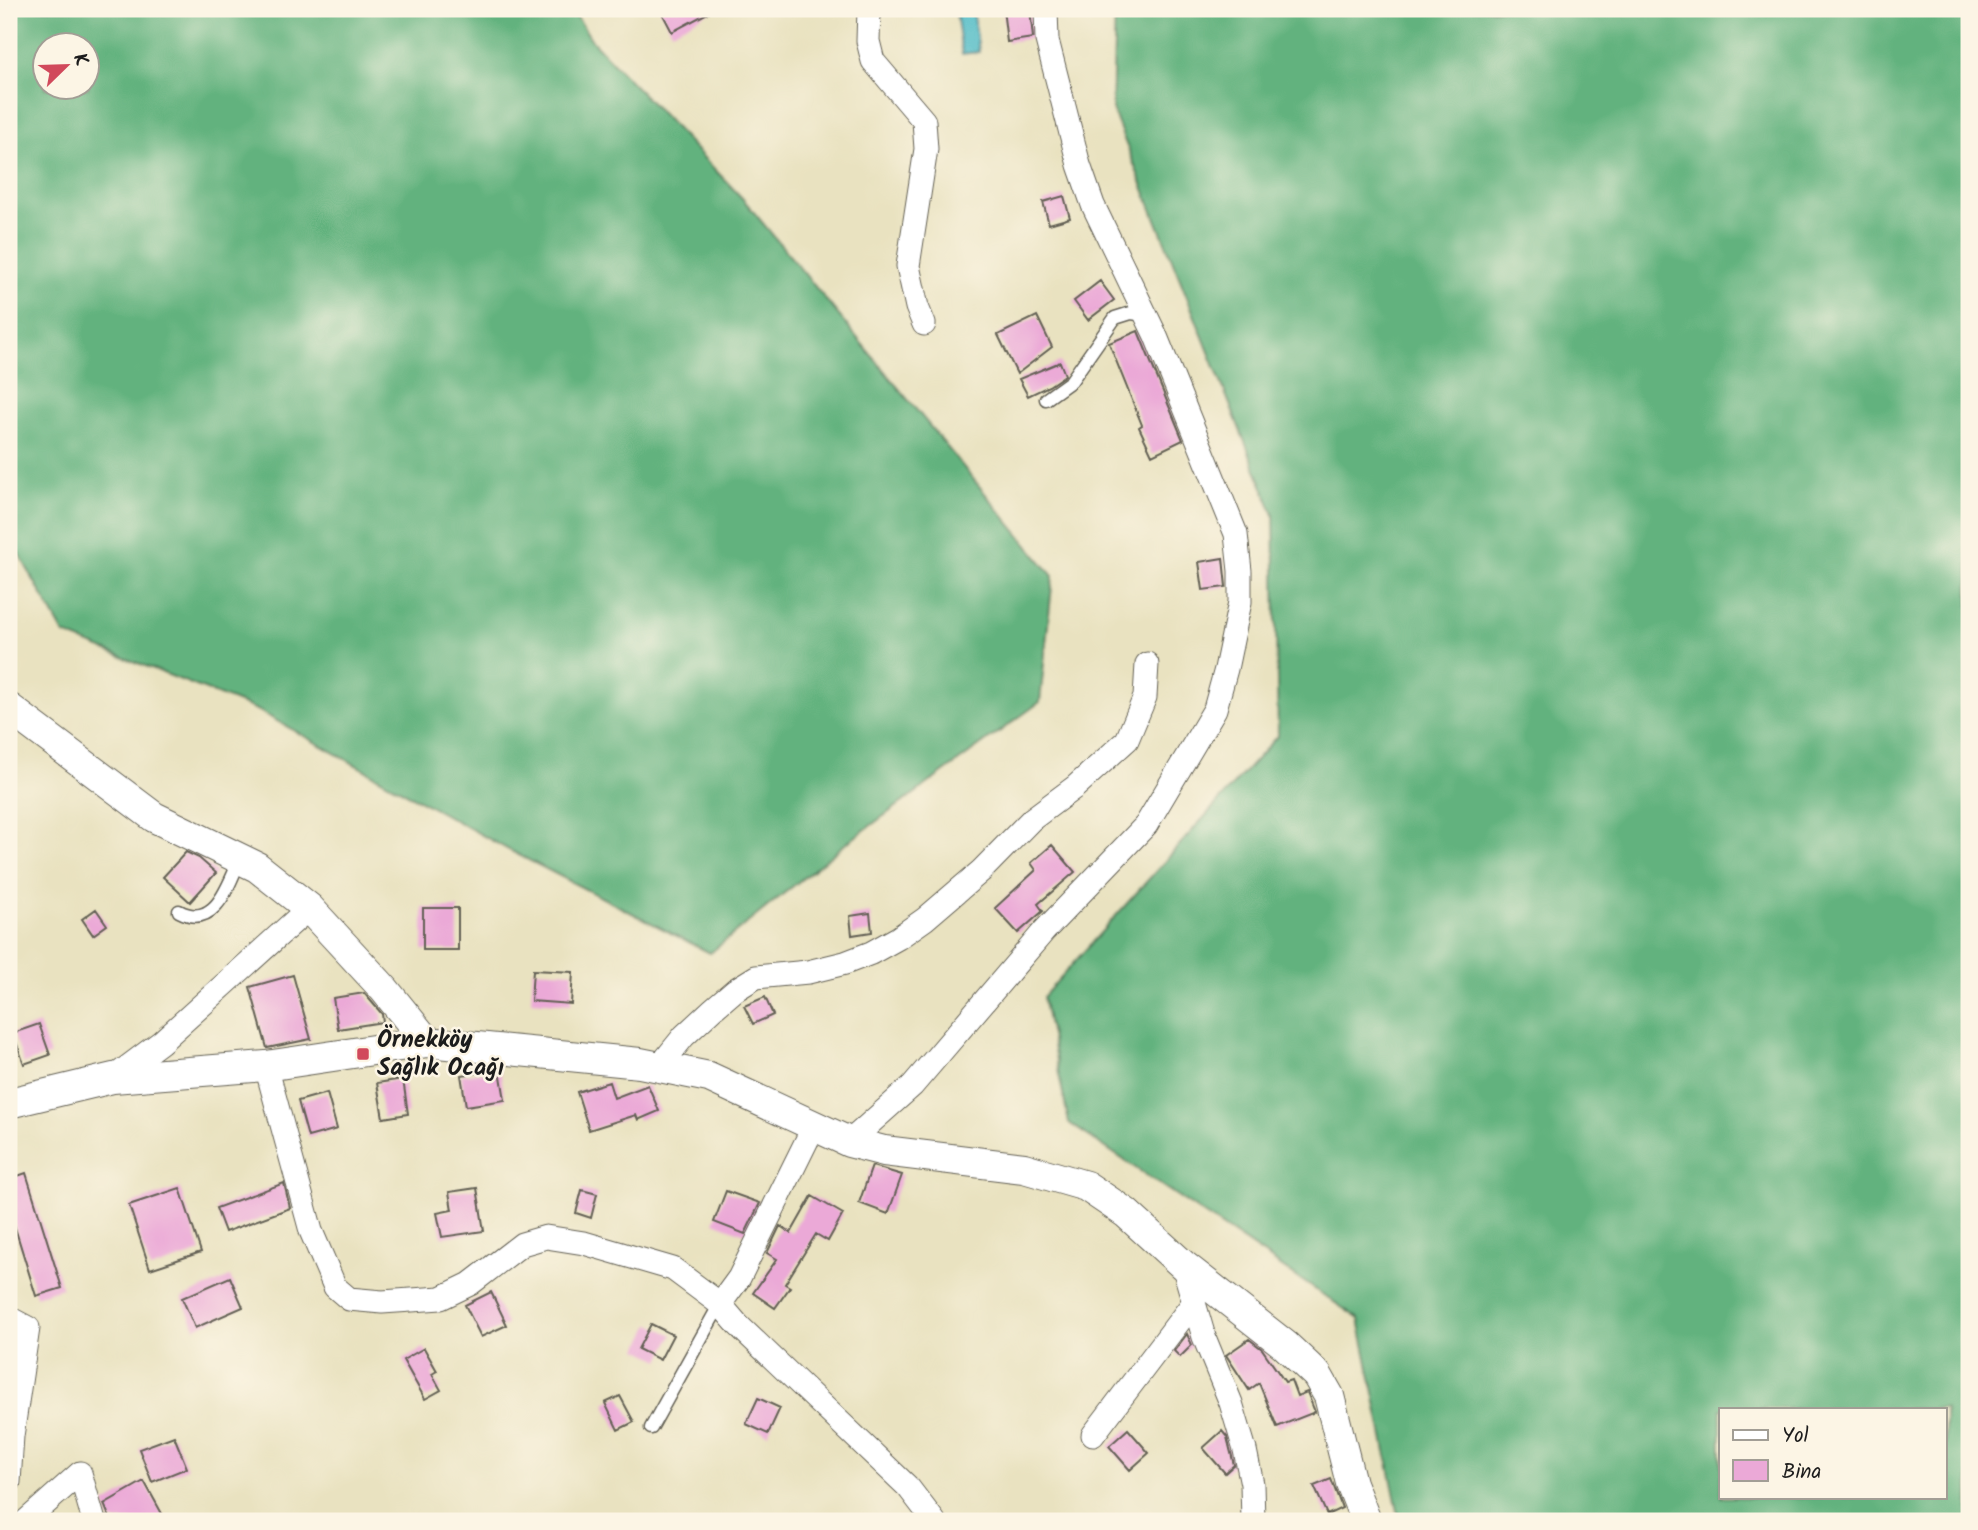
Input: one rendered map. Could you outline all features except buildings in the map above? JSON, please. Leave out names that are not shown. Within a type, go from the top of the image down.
[{"type":"street","points":[[869,9],[868,41],[873,61],[924,121],[926,149],[908,266],[917,307],[924,324]]},
{"type":"street","points":[[849,1142],[912,1086],[1045,930],[1146,825],[1215,709],[1240,602],[1236,534],[1146,315],[1093,205],[1079,165],[1047,40],[1046,9]]},
{"type":"street","points":[[659,1067],[684,1036],[735,990],[756,978],[808,972],[845,963],[871,953],[925,919],[981,871],[1032,819],[1074,787],[1126,740],[1145,697],[1147,664]]},
{"type":"street","points":[[9,708],[155,817],[257,867],[309,908],[384,989],[427,1042]]},
{"type":"street","points":[[113,1078],[161,1042],[309,908]]},
{"type":"street","points":[[9,1103],[113,1078],[266,1066],[427,1042],[640,1063],[709,1077],[849,1142],[884,1151],[1024,1168],[1086,1186],[1126,1213],[1183,1265],[1285,1345],[1317,1376],[1329,1396],[1351,1483],[1366,1521]]},
{"type":"street","points":[[266,1066],[311,1231],[335,1287],[349,1298],[382,1303],[442,1298],[470,1284],[522,1244],[546,1237],[584,1243],[673,1269],[720,1304],[738,1325],[908,1487],[934,1521]]},
{"type":"street","points":[[720,1304],[739,1278],[814,1126]]},
{"type":"street","points":[[1183,1265],[1204,1337],[1231,1403],[1245,1450],[1252,1484],[1253,1521]]},
{"type":"street","points":[[1093,1436],[1194,1302]]},
{"type":"street","points":[[9,1318],[28,1328],[12,1436],[9,1482]]},
{"type":"street","points":[[26,1521],[80,1473],[94,1521]]},
{"type":"lane","points":[[1046,399],[1071,380],[1115,318],[1131,313],[1146,315]]},
{"type":"lane","points":[[179,911],[192,917],[205,915],[215,907],[241,859]]},
{"type":"lane","points":[[651,1429],[720,1304]]},
{"type":"green space","points":[[9,9],[572,9],[593,42],[743,199],[1053,576],[1040,702],[844,845],[710,953],[509,850],[257,710],[64,634],[9,536]]},
{"type":"green space","points":[[1115,9],[1969,9],[1969,1521],[1400,1521],[1359,1319],[1069,1123],[1043,997],[1278,735],[1274,515],[1112,109]]},
{"type":"water","points":[[973,10],[979,52],[962,54],[956,12]]},
{"type":"place","name":"Örnekköy Sağlık Ocağı","points":[[363,1054]]}]
